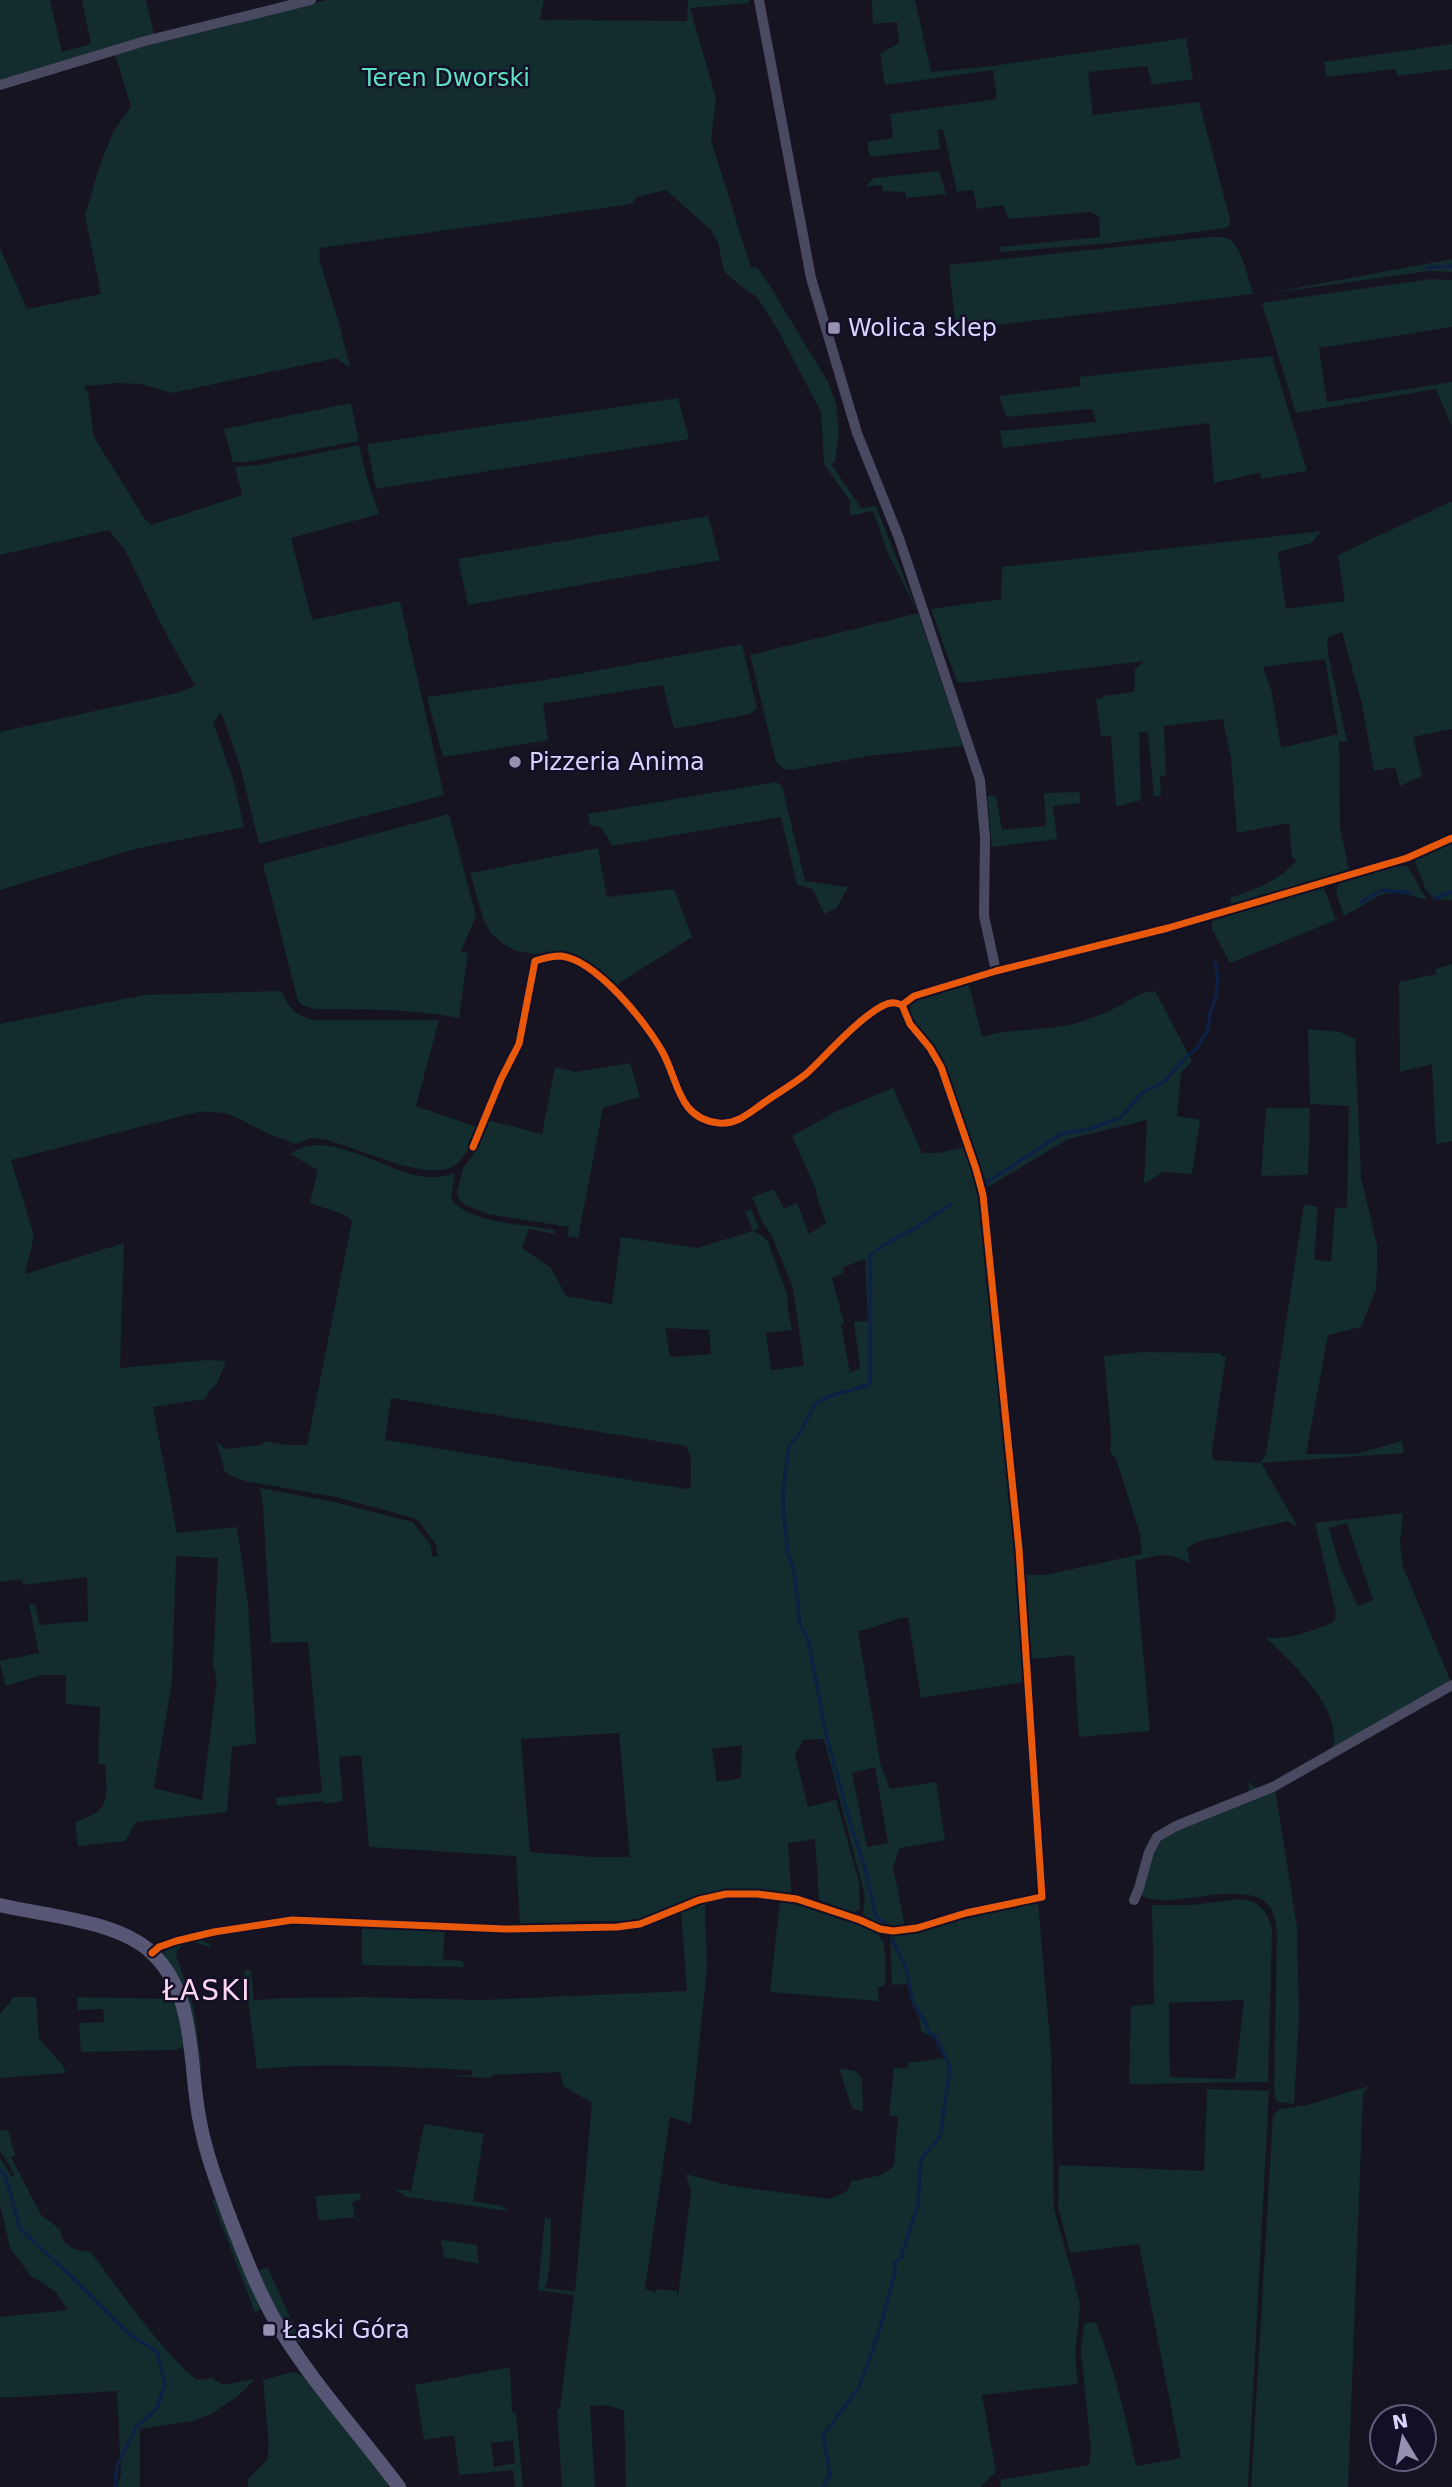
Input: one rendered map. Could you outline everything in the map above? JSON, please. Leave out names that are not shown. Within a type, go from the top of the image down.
[{"type":"street","points":[[0,85],[145,41],[312,0]]},
{"type":"street","points":[[759,0],[811,278],[857,433],[899,538],[980,780],[985,838],[984,916],[996,971]]},
{"type":"street","points":[[473,1147],[520,1040],[535,961],[562,956],[585,964],[643,1022],[664,1054],[687,1107],[719,1123],[737,1121],[804,1076],[867,1017],[890,1003],[902,1004],[914,996],[996,971],[1168,928],[1407,858],[1452,838]]},
{"type":"street","points":[[152,1953],[159,1947],[189,1938],[292,1920],[505,1929],[617,1927],[640,1924],[699,1900],[726,1894],[757,1894],[797,1899],[880,1929],[893,1931],[917,1928],[966,1913],[1042,1897],[1022,1590],[983,1195],[941,1067],[930,1048],[910,1024],[902,1004]]},
{"type":"street","points":[[1133,1900],[1149,1852],[1157,1837],[1176,1826],[1273,1787],[1452,1685]]},
{"type":"street","points":[[0,1905],[108,1929],[132,1938],[152,1953],[178,1991],[184,2009],[206,2151],[243,2254],[283,2334],[396,2486]]},
{"type":"green space","points":[[0,0],[50,0],[62,52],[91,44],[82,0],[146,0],[154,34],[0,80]]},
{"type":"green space","name":"Teren Dworski","points":[[326,0],[544,0],[540,20],[687,21],[688,0],[749,0],[749,3],[690,8],[716,98],[711,140],[751,268],[757,267],[770,286],[828,382],[836,404],[839,431],[835,462],[831,464],[861,508],[876,506],[918,613],[888,553],[873,511],[850,516],[850,501],[824,464],[821,412],[778,330],[757,297],[724,271],[718,242],[711,230],[666,190],[637,197],[631,204],[320,248],[319,259],[350,368],[336,358],[172,393],[140,384],[84,386],[88,393],[94,437],[151,525],[242,495],[235,467],[259,465],[359,445],[379,514],[291,538],[312,620],[400,601],[444,795],[259,844],[240,765],[221,712],[213,722],[234,782],[244,827],[135,849],[0,890],[0,732],[176,693],[195,686],[125,550],[109,530],[0,555],[0,248],[27,309],[101,294],[85,215],[114,130],[131,107],[115,54]]},
{"type":"green space","points":[[872,0],[915,0],[931,72],[992,66],[1186,38],[1193,79],[1152,85],[1147,66],[1088,72],[1093,115],[1199,102],[1230,225],[1226,228],[1111,243],[1000,252],[1000,247],[1100,237],[1099,217],[1091,212],[1008,219],[1004,205],[977,209],[973,190],[957,192],[943,129],[938,130],[940,149],[870,157],[867,142],[893,138],[890,114],[997,99],[993,70],[885,85],[880,54],[899,43],[897,22],[873,24]]},
{"type":"green space","points":[[1452,44],[1452,69],[1398,76],[1395,69],[1327,77],[1324,62]]},
{"type":"green space","points":[[939,171],[946,194],[906,198],[905,192],[882,191],[882,185],[865,187],[874,178]]},
{"type":"green space","points":[[1210,237],[1227,238],[1236,245],[1253,294],[956,330],[949,265]]},
{"type":"green space","points":[[1452,259],[1452,272],[1429,271],[1265,294]]},
{"type":"green space","points":[[1431,279],[1452,280],[1452,327],[1319,348],[1327,402],[1452,382],[1452,427],[1436,389],[1296,413],[1262,303]]},
{"type":"green space","points":[[1272,356],[1307,471],[1262,479],[1259,473],[1214,483],[1209,423],[1003,448],[1000,431],[1096,422],[1092,409],[1006,417],[999,396],[1081,386],[1079,377]]},
{"type":"green space","points":[[678,398],[689,439],[376,489],[367,444]]},
{"type":"green space","points":[[351,403],[359,441],[246,462],[233,462],[224,429]]},
{"type":"green space","points":[[1452,501],[1452,729],[1413,737],[1422,776],[1400,786],[1395,767],[1374,771],[1362,704],[1342,632],[1327,638],[1347,742],[1339,741],[1340,827],[1349,870],[1231,905],[1230,898],[1274,879],[1296,861],[1292,856],[1289,823],[1237,833],[1231,759],[1223,719],[1164,726],[1166,775],[1160,777],[1161,795],[1154,797],[1148,731],[1139,733],[1141,800],[1116,807],[1111,736],[1101,736],[1096,699],[1134,692],[1135,669],[1144,661],[957,682],[931,609],[1001,599],[1002,567],[1322,531],[1311,543],[1278,552],[1286,609],[1345,601],[1338,555]],"holes":[[[1325,659],[1338,734],[1281,748],[1271,689],[1263,667]]]},
{"type":"green space","points":[[708,516],[720,560],[468,605],[458,559]]},
{"type":"green space","points":[[918,613],[963,746],[868,756],[791,770],[784,769],[776,762],[750,655]]},
{"type":"green space","points":[[742,644],[757,708],[750,714],[674,729],[663,685],[543,704],[548,740],[443,757],[427,697],[545,680]]},
{"type":"green space","points":[[776,782],[782,786],[805,881],[848,887],[837,908],[824,914],[813,889],[797,885],[781,817],[612,846],[602,828],[590,825],[588,814]]},
{"type":"green space","points":[[1079,792],[1081,803],[1053,806],[1057,839],[992,847],[987,796],[996,795],[1002,830],[1046,826],[1044,793]]},
{"type":"green space","points":[[449,814],[476,916],[461,951],[468,953],[459,1018],[406,1011],[316,1009],[304,1006],[298,1001],[263,864]]},
{"type":"green space","points":[[1452,841],[1452,900],[1435,899],[1426,890],[1415,862],[1417,858]]},
{"type":"green space","points":[[598,848],[607,897],[674,889],[692,937],[613,987],[590,964],[551,953],[516,951],[502,943],[490,932],[484,921],[470,873]]},
{"type":"green space","points":[[1397,864],[1408,867],[1427,900],[1400,894],[1383,894],[1344,916],[1336,892],[1339,882]]},
{"type":"green space","points":[[1323,886],[1336,920],[1230,963],[1212,929],[1214,918]]},
{"type":"green space","points":[[1452,964],[1452,1141],[1436,1144],[1432,1064],[1400,1072],[1399,982],[1436,974],[1435,969]]},
{"type":"green space","points":[[969,984],[982,1037],[1080,1022],[1139,995],[1155,991],[1192,1061],[1181,1073],[1177,1116],[1200,1120],[1192,1174],[1163,1172],[1144,1184],[1147,1120],[1068,1139],[988,1187],[941,1055],[915,1023],[909,1008],[918,999]]},
{"type":"green space","points":[[282,991],[293,1010],[313,1020],[439,1020],[416,1106],[477,1127],[463,1158],[443,1170],[410,1167],[323,1139],[311,1138],[295,1144],[219,1112],[198,1112],[11,1160],[34,1236],[25,1274],[124,1243],[120,1368],[208,1360],[226,1361],[217,1384],[205,1399],[153,1407],[177,1533],[237,1527],[248,1604],[256,1743],[232,1747],[227,1812],[136,1822],[125,1841],[78,1846],[75,1822],[96,1813],[105,1801],[105,1764],[98,1764],[100,1707],[66,1704],[66,1675],[42,1675],[6,1686],[0,1664],[0,1661],[39,1653],[29,1605],[35,1604],[40,1625],[88,1621],[87,1577],[23,1585],[22,1579],[0,1582],[0,1024],[144,995]],"holes":[[[176,1556],[218,1558],[213,1666],[217,1680],[202,1800],[154,1788],[172,1681]]]},
{"type":"green space","points":[[1308,1029],[1340,1032],[1355,1039],[1361,1177],[1377,1245],[1377,1267],[1376,1290],[1361,1327],[1328,1335],[1306,1454],[1356,1454],[1402,1441],[1404,1453],[1261,1463],[1297,1525],[1294,1526],[1288,1521],[1197,1542],[1187,1548],[1190,1564],[1176,1557],[1163,1555],[1135,1561],[1150,1731],[1079,1737],[1074,1655],[1032,1659],[1024,1571],[1029,1575],[1045,1575],[1142,1554],[1140,1534],[1116,1459],[1110,1452],[1111,1433],[1104,1356],[1143,1352],[1221,1353],[1221,1356],[1226,1356],[1212,1450],[1213,1460],[1260,1463],[1266,1454],[1304,1204],[1318,1207],[1314,1259],[1331,1262],[1335,1208],[1347,1207],[1349,1106],[1310,1104]]},
{"type":"green space","points":[[630,1063],[640,1097],[603,1108],[578,1238],[567,1236],[569,1227],[488,1214],[460,1201],[457,1193],[463,1168],[472,1157],[487,1120],[542,1134],[555,1067],[576,1072]]},
{"type":"green space","points":[[893,1088],[922,1153],[939,1153],[965,1147],[978,1194],[1019,1592],[1024,1682],[921,1698],[908,1617],[858,1631],[881,1766],[890,1789],[936,1782],[945,1840],[900,1848],[893,1867],[905,1926],[882,1924],[863,1916],[865,1896],[824,1739],[803,1740],[795,1755],[808,1807],[836,1800],[859,1882],[860,1908],[854,1913],[819,1900],[815,1839],[788,1843],[791,1892],[737,1889],[720,1891],[637,1921],[520,1924],[516,1856],[369,1847],[361,1755],[339,1757],[343,1801],[277,1806],[276,1798],[322,1792],[308,1642],[271,1643],[260,1488],[334,1502],[413,1522],[431,1546],[432,1557],[438,1556],[436,1545],[417,1519],[336,1497],[245,1481],[225,1472],[216,1441],[225,1449],[262,1445],[266,1441],[285,1445],[307,1445],[352,1221],[345,1215],[310,1203],[318,1170],[290,1154],[305,1147],[322,1145],[358,1154],[411,1174],[434,1177],[455,1173],[451,1198],[470,1213],[498,1222],[555,1230],[554,1234],[529,1229],[522,1248],[551,1268],[566,1296],[612,1304],[621,1237],[697,1248],[753,1231],[745,1212],[751,1209],[759,1228],[754,1231],[768,1242],[787,1294],[792,1330],[766,1333],[771,1370],[804,1366],[793,1288],[771,1234],[752,1197],[774,1189],[784,1209],[797,1203],[809,1234],[826,1223],[817,1192],[792,1136],[835,1112]],"holes":[[[865,1259],[868,1321],[854,1322],[860,1368],[850,1373],[841,1324],[844,1323],[832,1278],[843,1273],[844,1267]],[[665,1328],[709,1330],[711,1354],[670,1357]],[[391,1398],[686,1446],[691,1458],[691,1487],[686,1489],[385,1440]],[[619,1733],[630,1857],[530,1852],[521,1739]],[[742,1745],[741,1778],[717,1782],[712,1749]],[[875,1767],[888,1843],[867,1847],[852,1773]]]},
{"type":"green space","points":[[1266,1108],[1310,1108],[1308,1175],[1261,1176]]},
{"type":"green space","points":[[1403,1513],[1400,1543],[1403,1567],[1451,1682],[1264,1788],[1249,1794],[1248,1781],[1256,1787],[1266,1785],[1333,1748],[1334,1732],[1322,1701],[1300,1672],[1265,1637],[1298,1635],[1335,1620],[1336,1613],[1315,1523]],"holes":[[[1347,1523],[1373,1600],[1358,1606],[1340,1567],[1329,1528]]]},
{"type":"green space","points":[[1275,1789],[1297,1927],[1299,2016],[1294,2104],[1277,2102],[1274,2091],[1277,1933],[1270,1907],[1261,1899],[1249,1895],[1219,1894],[1160,1900],[1146,1898],[1140,1894],[1153,1846],[1164,1834]]},
{"type":"green space","points":[[780,1899],[837,1914],[877,1934],[883,1942],[885,1958],[885,1986],[878,1987],[879,2001],[770,1992]]},
{"type":"green space","points":[[1246,1900],[1257,1904],[1268,1917],[1272,1929],[1268,2082],[1129,2084],[1131,2006],[1154,2004],[1152,1905],[1192,1905]],"holes":[[[1244,2000],[1235,2079],[1170,2077],[1169,2003]]]},
{"type":"green space","points":[[705,1902],[707,1968],[691,2124],[670,2117],[645,2289],[655,2292],[658,2289],[677,2291],[678,2297],[691,2191],[686,2174],[732,2186],[830,2199],[847,2191],[852,2180],[882,2174],[894,2164],[898,2117],[889,2115],[894,2067],[907,2069],[908,2063],[944,2058],[936,2040],[921,2031],[907,1984],[892,1985],[892,1935],[960,1917],[1038,1903],[1051,2051],[1054,2208],[1080,2303],[1075,2356],[1078,2384],[982,2395],[996,2472],[980,2487],[626,2487],[624,2410],[605,2405],[590,2406],[595,2487],[562,2487],[557,2409],[560,2409],[574,2295],[538,2290],[545,2217],[551,2219],[550,2263],[545,2288],[575,2291],[592,2103],[563,2086],[560,2072],[492,2075],[491,2078],[450,2076],[472,2075],[471,2070],[337,2065],[257,2069],[244,1970],[251,1970],[254,2000],[362,1997],[481,2000],[687,1991],[681,1913]]},
{"type":"green space","points":[[362,1925],[445,1930],[443,1959],[463,1961],[464,1967],[362,1965]]},
{"type":"green space","points":[[199,1938],[210,1945],[209,1947],[185,1943],[176,1955],[194,2009],[201,2071],[163,1954],[167,1947]]},
{"type":"green space","points":[[14,1997],[36,1997],[39,2039],[62,2064],[66,2073],[0,2078],[0,2014]]},
{"type":"green space","points":[[77,1997],[176,1999],[184,2047],[174,2050],[81,2052],[79,2023],[104,2022],[103,2009],[78,2010]]},
{"type":"green space","points":[[839,2068],[855,2071],[862,2078],[863,2112],[852,2108]]},
{"type":"green space","points":[[1369,2086],[1363,2094],[1348,2487],[1251,2487],[1273,2115],[1280,2109],[1307,2105]]},
{"type":"green space","points":[[1204,2089],[1269,2091],[1248,2487],[1001,2487],[1000,2480],[1089,2465],[1091,2450],[1081,2350],[1084,2324],[1096,2322],[1119,2393],[1136,2466],[1181,2458],[1139,2244],[1070,2253],[1058,2207],[1059,2165],[1204,2171],[1207,2091]]},
{"type":"green space","points":[[424,2124],[484,2134],[473,2201],[501,2206],[508,2211],[407,2197],[394,2189],[411,2191]]},
{"type":"green space","points":[[8,2130],[15,2155],[11,2157],[41,2215],[60,2229],[63,2240],[69,2246],[91,2252],[140,2319],[181,2366],[196,2380],[212,2378],[223,2385],[255,2379],[238,2396],[211,2414],[192,2421],[140,2429],[140,2487],[117,2487],[121,2473],[117,2391],[0,2397],[0,2317],[68,2310],[55,2291],[31,2276],[10,2248],[0,2204],[0,2158],[12,2177],[15,2175],[0,2151],[0,2131]]},
{"type":"green space","points":[[360,2193],[361,2199],[352,2202],[355,2217],[319,2221],[315,2196]]},
{"type":"green space","points":[[212,2200],[219,2204],[262,2308],[255,2313],[251,2302]]},
{"type":"green space","points":[[441,2240],[477,2245],[479,2264],[444,2257]]},
{"type":"green space","points":[[268,2268],[301,2342],[297,2343],[280,2319],[258,2270]]},
{"type":"green space","points":[[510,2367],[512,2412],[516,2414],[523,2487],[515,2487],[513,2470],[459,2475],[454,2435],[424,2440],[415,2385]],"holes":[[[513,2440],[515,2463],[494,2467],[491,2443]]]},
{"type":"green space","points":[[292,2372],[304,2376],[389,2482],[388,2487],[248,2487],[248,2479],[267,2460],[269,2446],[263,2380]]},
{"type":"waterway","points":[[1427,268],[1452,266]]},
{"type":"waterway","points":[[1361,902],[1382,890],[1411,893]]},
{"type":"waterway","points":[[1435,898],[1452,892]]},
{"type":"waterway","points":[[986,1183],[1061,1134],[1089,1129],[1120,1118],[1143,1092],[1164,1082],[1197,1048],[1208,1030],[1218,979],[1215,963]]},
{"type":"waterway","points":[[884,1922],[876,1916],[864,1864],[826,1734],[808,1639],[800,1625],[794,1569],[788,1554],[783,1491],[789,1446],[816,1403],[870,1382],[870,1256],[951,1204]]},
{"type":"waterway","points":[[823,2487],[830,2474],[823,2436],[859,2387],[878,2335],[895,2273],[895,2262],[901,2258],[918,2204],[921,2159],[940,2137],[950,2067],[935,2036],[929,2033],[913,2003],[906,1968],[892,1939]]},
{"type":"waterway","points":[[0,2169],[6,2177],[20,2229],[129,2334],[157,2352],[165,2384],[156,2410],[137,2426],[117,2466],[115,2487]]},
{"type":"cycle path","points":[[473,1147],[501,1079],[519,1044],[535,961],[538,960],[561,956],[575,960],[604,981],[633,1010],[655,1040],[687,1106],[705,1120],[725,1123],[742,1118],[801,1078],[859,1023],[882,1006],[892,1003],[902,1005],[914,996],[996,971],[1168,928],[1407,858],[1452,838]]},
{"type":"cycle path","points":[[152,1953],[159,1947],[176,1941],[214,1932],[292,1920],[505,1929],[617,1927],[640,1924],[699,1900],[726,1894],[757,1894],[797,1899],[880,1929],[893,1931],[917,1928],[966,1913],[1042,1897],[1019,1549],[983,1195],[941,1067],[930,1048],[910,1024],[902,1005]]},
{"type":"place","name":"Wolica sklep","points":[[834,328]]},
{"type":"place","name":"Pizzeria Anima","points":[[515,762]]},
{"type":"place","name":"Łaski Góra","points":[[269,2330]]},
{"type":"district","name":"ŁASKI","points":[[207,1990]]}]
